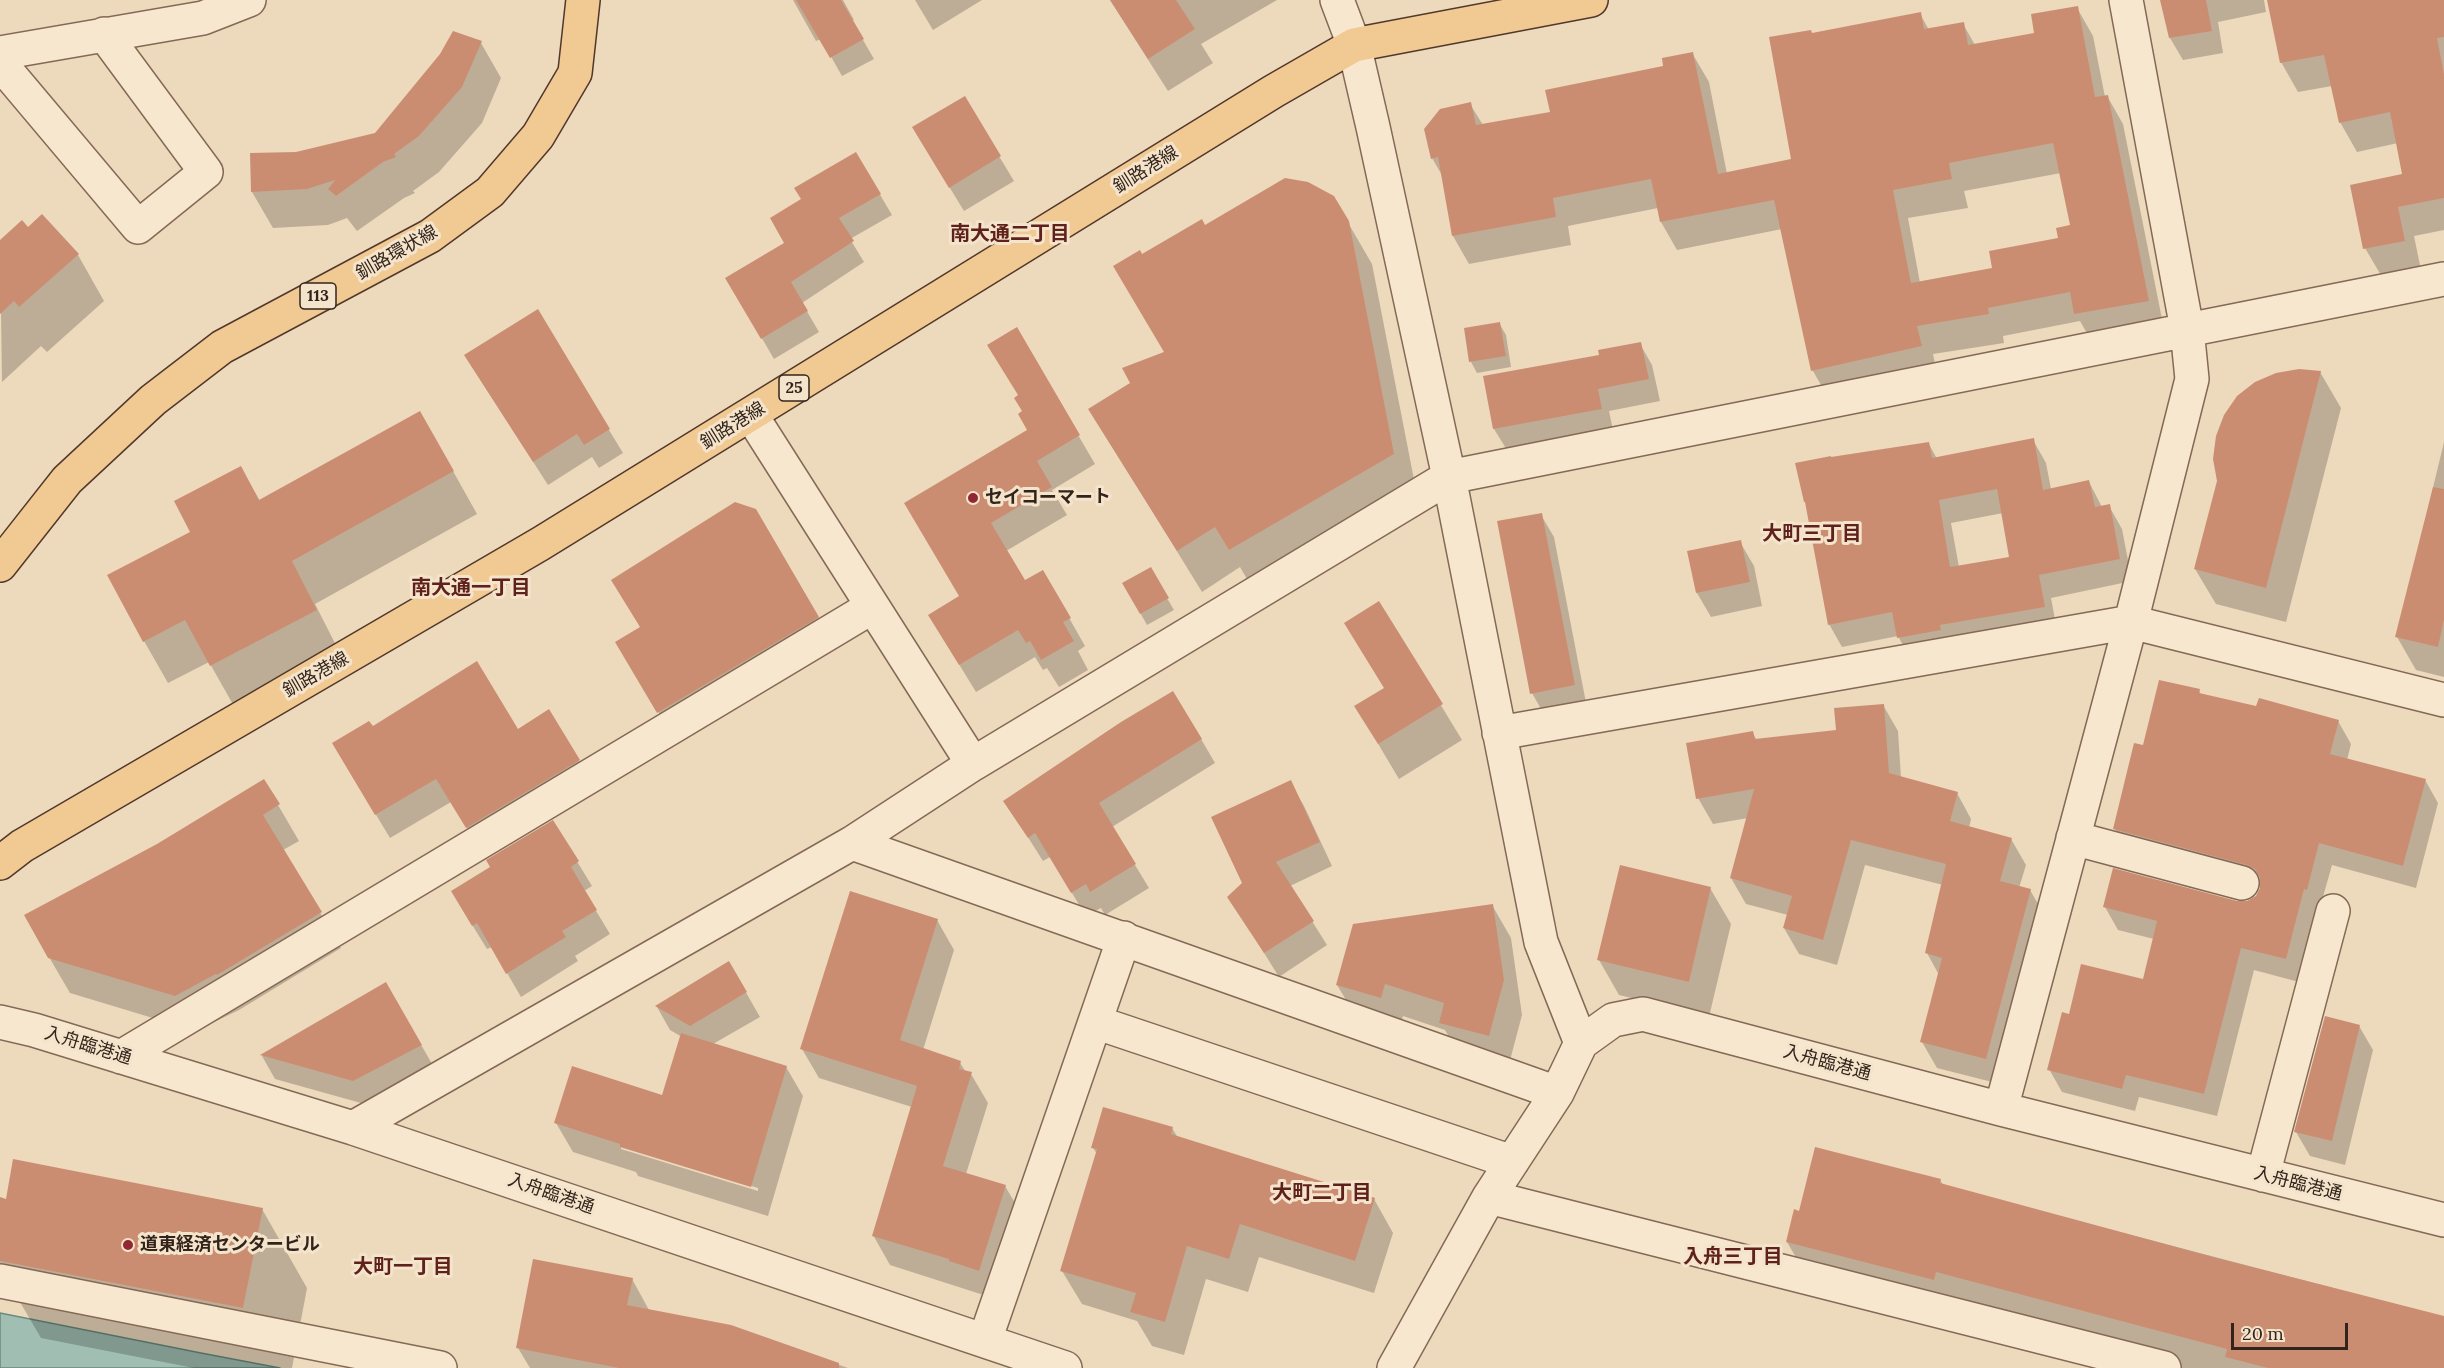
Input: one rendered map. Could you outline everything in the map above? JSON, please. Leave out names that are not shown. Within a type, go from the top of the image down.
[{"type":"main road","name":"釧路環状線","points":[[0,565],[67,480],[153,400],[222,347],[430,236],[490,192],[538,136],[575,73],[584,0]]},
{"type":"main road","name":"釧路港線","points":[[7,853],[540,544],[751,416],[1274,91],[1354,45],[1591,0]]},
{"type":"street","points":[[0,53],[203,18],[249,0]]},
{"type":"street","points":[[1337,0],[1354,45],[1449,477],[1542,942],[1581,1043]]},
{"type":"street","points":[[2001,1110],[2131,622],[2192,379],[2187,329],[2126,0]]},
{"type":"street","points":[[0,63],[138,227],[207,172],[104,34]]},
{"type":"street","points":[[353,1128],[852,843],[973,764],[1449,477],[2444,279]]},
{"type":"street","points":[[751,416],[973,764]]},
{"type":"street","points":[[121,1057],[872,607]]},
{"type":"street","points":[[1499,733],[2131,622],[2444,700]]},
{"type":"street","points":[[2073,838],[2242,884]]},
{"type":"street","points":[[852,843],[1557,1093]]},
{"type":"street","points":[[2263,1175],[2333,911]]},
{"type":"street","points":[[985,1340],[1124,938]]},
{"type":"street","points":[[0,1011],[34,1030]]},
{"type":"street","name":"入舟臨港通","points":[[1394,1368],[1489,1197],[1557,1093],[1581,1043],[1612,1020],[1643,1014],[2001,1110],[2444,1220]]},
{"type":"street","points":[[0,1022],[34,1030]]},
{"type":"street","points":[[1095,1022],[1512,1162]]},
{"type":"street","points":[[0,1037],[34,1030]]},
{"type":"street","name":"入舟臨港通","points":[[34,1030],[353,1128],[1065,1368]]},
{"type":"street","points":[[1489,1197],[2164,1368]]},
{"type":"street","points":[[0,1281],[440,1368]]},
{"type":"shaded area","points":[[0,1313],[201,1353],[280,1368],[0,1368]]},
{"type":"building","points":[[796,0],[841,0],[864,39],[830,58]]},
{"type":"building","points":[[1110,0],[1176,0],[1195,29],[1148,59]]},
{"type":"building","points":[[2160,0],[2206,0],[2212,31],[2169,38]]},
{"type":"building","points":[[2267,0],[2444,0],[2444,37],[2437,38],[2444,74],[2444,198],[2398,207],[2405,241],[2363,249],[2350,185],[2402,174],[2390,112],[2339,123],[2324,55],[2280,63]]},
{"type":"building","points":[[2078,6],[2095,97],[2108,95],[2149,301],[2074,314],[2070,292],[1988,308],[1989,314],[1917,326],[1922,346],[1811,371],[1774,200],[1660,222],[1651,179],[1553,198],[1556,217],[1452,236],[1438,157],[1431,159],[1424,129],[1440,109],[1471,102],[1476,125],[1550,112],[1545,90],[1663,66],[1662,58],[1693,52],[1718,174],[1791,159],[1769,37],[1811,30],[1812,33],[1921,12],[1924,29],[1964,22],[1968,45],[2034,33],[2031,14]],"holes":[[[2053,143],[2070,225],[2056,228],[2058,238],[1989,251],[1992,268],[1911,283],[1893,190],[1952,179],[1949,163]]]},
{"type":"building","points":[[453,31],[482,41],[462,87],[419,136],[394,154],[396,157],[383,162],[336,196],[328,189],[335,180],[307,189],[251,192],[250,153],[296,152],[375,133],[440,54]]},
{"type":"building","points":[[965,96],[1001,156],[949,188],[912,127]]},
{"type":"building","points":[[856,152],[881,194],[839,218],[854,241],[791,282],[808,311],[761,339],[725,278],[784,243],[770,218],[801,199],[794,188]]},
{"type":"building","points":[[1285,178],[1308,182],[1334,196],[1349,221],[1394,454],[1229,550],[1215,527],[1177,551],[1088,409],[1130,383],[1122,368],[1164,352],[1113,266],[1140,250],[1142,254],[1202,219],[1205,225]]},
{"type":"building","points":[[42,214],[79,254],[19,307],[14,301],[0,314],[0,240],[22,220],[28,227]]},
{"type":"building","points":[[538,309],[610,429],[584,445],[577,434],[533,462],[464,355]]},
{"type":"building","points":[[1500,322],[1506,356],[1469,362],[1464,328]]},
{"type":"building","points":[[1017,327],[1080,435],[1037,461],[1052,487],[991,523],[1025,580],[1043,570],[1071,618],[1063,622],[1074,641],[1041,660],[1030,641],[1026,643],[1018,630],[959,665],[928,615],[959,596],[904,503],[1027,430],[1018,414],[1022,411],[1014,398],[1018,395],[987,345]]},
{"type":"building","points":[[1641,342],[1649,379],[1598,389],[1602,409],[1493,429],[1483,376],[1599,355],[1598,350]]},
{"type":"building","points":[[2299,369],[2321,371],[2266,588],[2194,569],[2217,481],[2213,459],[2216,436],[2224,415],[2237,396],[2255,382],[2276,373]]},
{"type":"building","points":[[420,411],[454,471],[292,561],[317,610],[210,666],[185,620],[143,642],[107,575],[190,532],[174,501],[241,466],[259,500]]},
{"type":"building","points":[[2034,438],[2043,490],[2089,480],[2095,507],[2110,504],[2120,559],[2039,575],[2045,607],[1940,625],[1941,630],[1897,638],[1892,612],[1828,625],[1805,502],[1795,463],[1929,442],[1932,458]],"holes":[[[1997,489],[2009,557],[1950,567],[1939,500]]]},
{"type":"building","points":[[2433,487],[2444,489],[2444,620],[2438,647],[2395,637]]},
{"type":"building","points":[[735,502],[756,509],[819,617],[657,713],[615,642],[640,627],[611,580]]},
{"type":"building","points":[[1542,513],[1575,685],[1530,694],[1497,521]]},
{"type":"building","points":[[1741,540],[1750,582],[1696,593],[1687,551]]},
{"type":"building","points":[[1151,567],[1169,598],[1140,614],[1122,583]]},
{"type":"building","points":[[1379,601],[1443,704],[1378,744],[1354,706],[1384,688],[1344,623]]},
{"type":"building","points":[[477,661],[518,729],[549,709],[580,760],[466,828],[436,779],[375,815],[332,743],[369,721],[373,726]]},
{"type":"building","points":[[2159,680],[2200,689],[2199,693],[2256,706],[2259,698],[2339,720],[2330,754],[2426,779],[2403,866],[2319,843],[2307,890],[2304,889],[2286,959],[2241,948],[2204,1094],[2126,1075],[2122,1089],[2047,1070],[2062,1012],[2069,1014],[2081,964],[2143,979],[2157,921],[2103,907],[2113,868],[2237,901],[2247,901],[2256,896],[2260,888],[2260,878],[2255,869],[2247,865],[2113,829],[2134,743],[2143,745]]},
{"type":"building","points":[[1173,691],[1202,739],[1099,803],[1136,864],[1090,892],[1086,884],[1071,893],[1035,833],[1028,838],[1003,801],[1121,722]]},
{"type":"building","points":[[1884,704],[1889,773],[1958,792],[1950,821],[2012,838],[2000,881],[2031,889],[1986,1059],[1920,1042],[1942,958],[1925,953],[1946,864],[1851,840],[1823,940],[1783,928],[1792,896],[1730,878],[1754,789],[1696,799],[1686,743],[1753,731],[1755,739],[1836,730],[1834,708]]},
{"type":"building","points":[[264,779],[280,804],[263,815],[322,912],[217,975],[175,996],[48,958],[24,915],[157,844]]},
{"type":"building","points":[[1291,780],[1320,842],[1276,862],[1314,921],[1264,953],[1227,897],[1242,883],[1211,817]]},
{"type":"building","points":[[553,820],[579,861],[571,867],[597,910],[562,931],[566,937],[506,974],[477,923],[472,926],[451,891],[490,867],[486,860]]},
{"type":"building","points":[[1620,865],[1711,887],[1689,982],[1597,960]]},
{"type":"building","points":[[850,891],[938,919],[900,1040],[961,1061],[959,1069],[972,1072],[943,1166],[1006,1185],[979,1271],[949,1261],[949,1259],[872,1236],[917,1086],[800,1049]]},
{"type":"building","points":[[1493,904],[1504,980],[1489,1036],[1439,1023],[1444,1003],[1385,984],[1381,998],[1336,985],[1353,924]]},
{"type":"building","points":[[729,961],[747,992],[690,1026],[655,1006]]},
{"type":"building","points":[[386,982],[422,1045],[353,1081],[260,1055]]},
{"type":"building","points":[[2325,1016],[2360,1025],[2332,1141],[2294,1132]]},
{"type":"building","points":[[681,1033],[787,1066],[751,1187],[620,1147],[620,1144],[554,1123],[572,1066],[662,1095]]},
{"type":"building","points":[[1103,1107],[1173,1127],[1171,1134],[1375,1198],[1355,1261],[1240,1224],[1229,1259],[1187,1246],[1165,1322],[1130,1312],[1136,1293],[1060,1271],[1097,1149],[1091,1148]]},
{"type":"building","points":[[1815,1147],[1941,1179],[1940,1183],[2217,1258],[2444,1316],[2444,1368],[2268,1368],[2225,1357],[2227,1349],[1936,1272],[1934,1280],[1786,1242],[1794,1209],[1799,1211]]},
{"type":"building","name":"道東経済センタービル","points":[[13,1159],[263,1208],[243,1308],[0,1261],[0,1197],[6,1199]]},
{"type":"building","points":[[533,1259],[633,1278],[627,1305],[731,1325],[839,1363],[839,1368],[619,1368],[516,1348]]},
{"type":"place","name":"セイコーマート","points":[[973,498]]},
{"type":"place","name":"道東経済センタービル","points":[[128,1245]]},
{"type":"district","name":"南大通二丁目","points":[[1010,234]]},
{"type":"district","name":"大町三丁目","points":[[1812,534]]},
{"type":"district","name":"南大通一丁目","points":[[471,588]]},
{"type":"district","name":"大町二丁目","points":[[1322,1193]]},
{"type":"district","name":"入舟三丁目","points":[[1733,1257]]},
{"type":"district","name":"大町一丁目","points":[[403,1267]]}]
